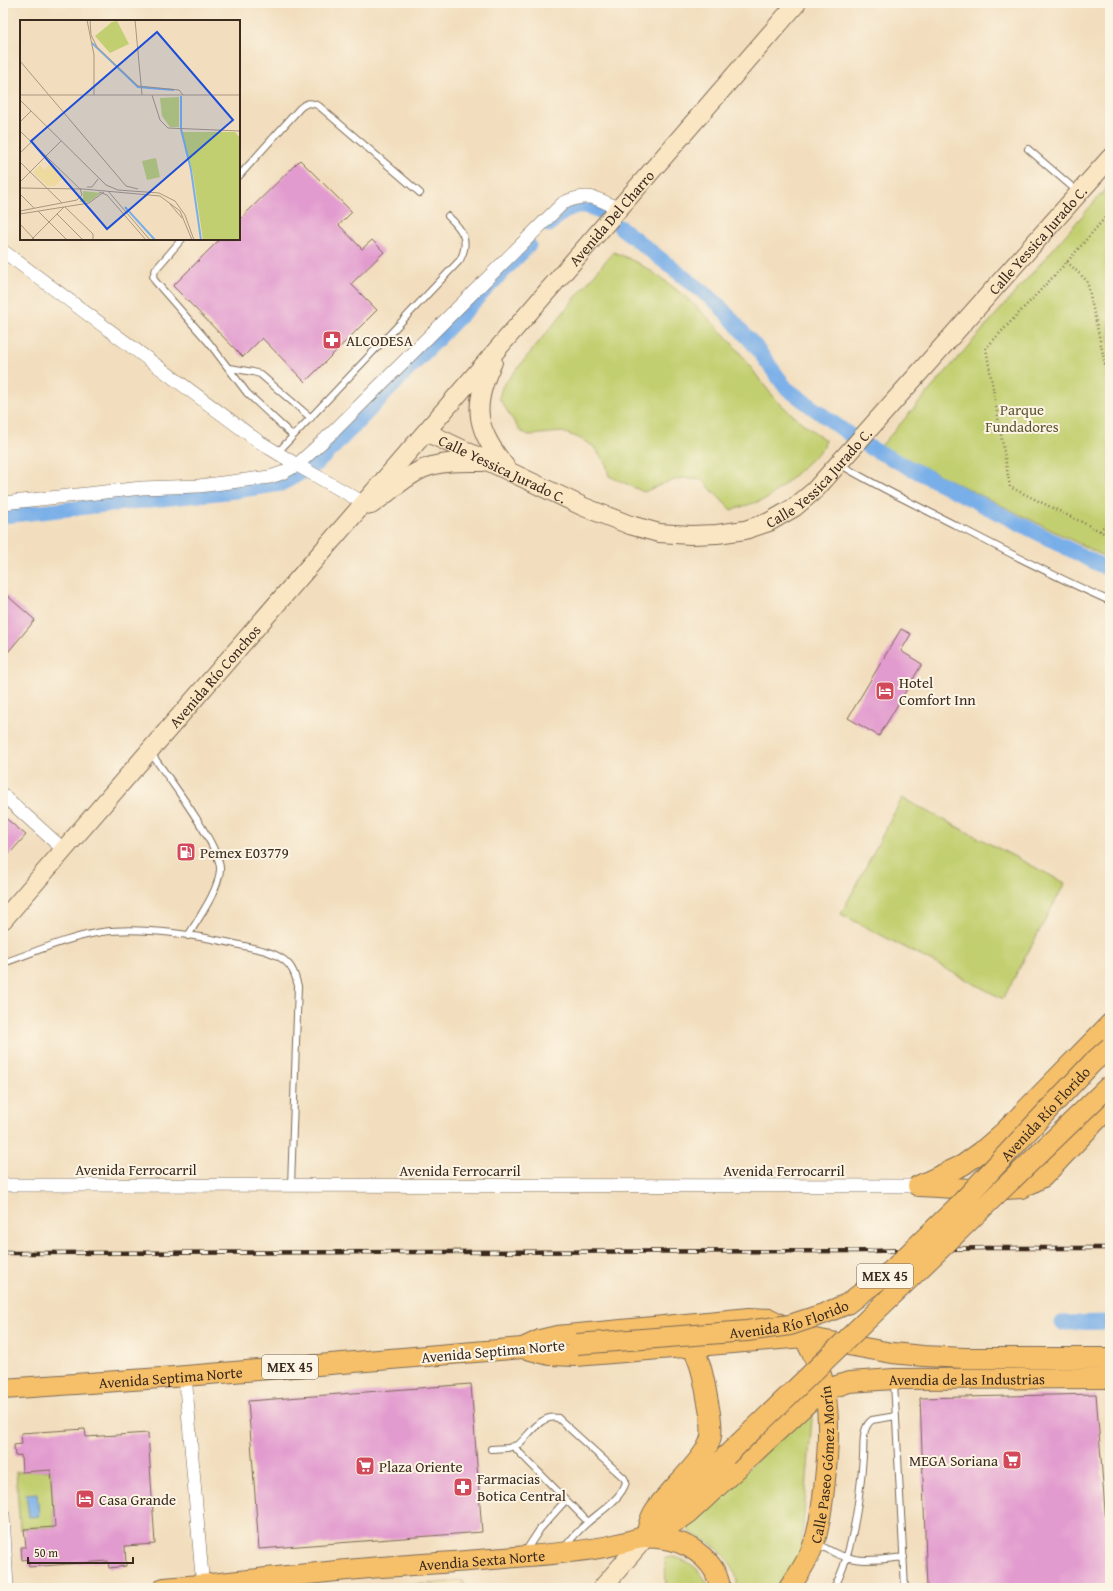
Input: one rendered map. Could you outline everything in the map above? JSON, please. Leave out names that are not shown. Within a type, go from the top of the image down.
[{"type":"main road","name":"Avenida Del Charro","points":[[426,432],[797,3]]},
{"type":"main road","name":"Calle Yessica Jurado C.","points":[[426,432],[584,508],[630,525],[660,533],[691,536],[717,534],[745,530],[769,522],[795,507],[815,490],[840,464],[1110,158]]},
{"type":"main road","points":[[500,347],[485,378],[481,391],[479,413],[480,423],[486,438],[494,453],[510,472]]},
{"type":"main road","name":"Avenida Río Conchos","points":[[3,920],[426,432]]},
{"type":"main road","points":[[350,519],[416,473],[426,468],[452,463],[489,462]]},
{"type":"main road","points":[[918,1186],[963,1165],[981,1152],[1004,1131],[1110,1024]]},
{"type":"main road","name":"Avenida Río Florido","points":[[577,1344],[747,1331],[790,1325],[847,1304],[892,1270],[957,1207],[1092,1064],[1110,1047]]},
{"type":"main road","name":"Avenida Río Florido","points":[[646,1537],[726,1456],[1110,1085]]},
{"type":"main road","points":[[918,1186],[988,1190],[1022,1188],[1043,1176],[1056,1164],[1110,1106]]},
{"type":"main road","points":[[1004,1131],[1004,1151],[1009,1162],[1014,1166],[1020,1169],[1030,1169],[1056,1164]]},
{"type":"main road","points":[[523,1348],[540,1340],[557,1336],[750,1318],[761,1318],[775,1322],[804,1337]]},
{"type":"main road","points":[[523,1348],[537,1353],[562,1356],[692,1347],[804,1337]]},
{"type":"main road","name":"Avendia de las Industrias","points":[[804,1337],[892,1353],[965,1358],[1110,1358]]},
{"type":"main road","name":"Calle Paseo Gómez Morín","points":[[789,1588],[803,1566],[815,1542],[825,1481],[828,1426],[825,1390],[817,1364],[804,1337]]},
{"type":"main road","name":"Avenida Septima Norte","points":[[3,1389],[577,1344]]},
{"type":"main road","points":[[602,1588],[646,1537],[649,1523],[655,1510],[697,1460],[708,1445],[711,1437],[712,1426],[705,1385],[692,1347]]},
{"type":"main road","name":"Avendia de las Industrias","points":[[646,1537],[671,1526],[689,1513],[803,1406],[825,1390],[849,1382],[894,1378],[1110,1378]]},
{"type":"main road","points":[[646,1537],[671,1540],[697,1552],[707,1560],[715,1572],[720,1588]]},
{"type":"main road","name":"Avendia Sexta Norte","points":[[164,1588],[203,1586],[379,1567],[559,1553],[584,1550],[646,1537]]},
{"type":"street","points":[[3,503],[142,488],[199,486],[255,480],[282,473],[297,465],[340,426],[563,203],[582,196],[590,196],[619,209]]},
{"type":"street","points":[[3,251],[227,418],[277,453],[364,503]]},
{"type":"street","points":[[3,795],[64,850]]},
{"type":"street","points":[[3,909],[22,898]]},
{"type":"street","name":"Avenida Ferrocarril","points":[[3,1185],[918,1186]]},
{"type":"street","points":[[185,1375],[203,1586]]},
{"type":"street","points":[[3,1515],[7,1588]]},
{"type":"lane","points":[[240,175],[300,108],[306,103],[313,103],[319,106],[420,193]]},
{"type":"lane","points":[[1028,149],[1079,193]]},
{"type":"lane","points":[[277,453],[460,260],[465,251],[465,243],[462,232],[448,216]]},
{"type":"lane","points":[[181,240],[156,269],[153,276],[155,281],[230,368],[247,393],[293,436]]},
{"type":"lane","points":[[230,368],[260,374],[311,418]]},
{"type":"lane","points":[[840,464],[869,482],[986,542],[1110,601]]},
{"type":"lane","points":[[150,751],[201,826],[219,862],[220,869],[214,890],[188,936]]},
{"type":"lane","points":[[3,963],[75,938],[101,932],[130,930],[221,941],[274,954],[285,961],[293,970],[298,986],[291,1186]]},
{"type":"lane","points":[[894,1378],[906,1588]]},
{"type":"lane","points":[[834,1588],[846,1558],[853,1528],[861,1481],[865,1427],[872,1420],[896,1416]]},
{"type":"lane","points":[[491,1449],[514,1447],[523,1441],[542,1421],[553,1417],[558,1418],[618,1470],[624,1478],[626,1482],[625,1487],[603,1511],[588,1522],[559,1553]]},
{"type":"lane","points":[[514,1447],[588,1522]]},
{"type":"lane","points":[[523,1556],[540,1529],[566,1500]]},
{"type":"lane","points":[[815,1542],[836,1555],[846,1558],[874,1560],[904,1557]]},
{"type":"path","points":[[1110,212],[1067,262],[986,348],[1010,487],[1110,536]]},
{"type":"path","points":[[1105,217],[1110,221]]},
{"type":"path","points":[[1067,262],[1087,281],[1110,386]]},
{"type":"path","points":[[1100,531],[1110,518]]},
{"type":"green space","name":"Parque Fundadores","points":[[1110,184],[1110,559],[881,446]]},
{"type":"green space","points":[[613,252],[648,269],[699,309],[728,339],[774,397],[795,417],[825,440],[824,447],[767,499],[731,510],[702,480],[682,478],[644,492],[609,476],[606,464],[593,446],[577,437],[562,432],[529,435],[520,431],[499,398],[502,387]]},
{"type":"green space","points":[[902,798],[1065,883],[1003,999],[841,914]]},
{"type":"green space","points":[[813,1407],[801,1550],[794,1566],[776,1588],[737,1588],[734,1571],[719,1550],[692,1534],[686,1528]]},
{"type":"green space","points":[[51,1470],[55,1527],[20,1529],[16,1472]]},
{"type":"green space","points":[[674,1557],[681,1559],[696,1568],[710,1588],[666,1588],[665,1558]]},
{"type":"sand","points":[[463,1581],[463,1588],[368,1588]]},
{"type":"water","points":[[37,1493],[39,1516],[29,1517],[26,1494]]},
{"type":"building","name":"ALCODESA","points":[[300,160],[352,212],[339,225],[362,249],[372,240],[384,252],[351,284],[377,310],[305,382],[262,338],[243,357],[173,286],[219,240],[240,240],[240,219]]},
{"type":"building","points":[[3,592],[35,620],[3,658]]},
{"type":"building","name":"Hotel Comfort Inn","points":[[901,629],[911,634],[901,651],[922,664],[879,736],[848,718]]},
{"type":"building","points":[[3,816],[26,835],[3,861]]},
{"type":"building","name":"Plaza Oriente","points":[[471,1384],[482,1532],[259,1549],[248,1401]]},
{"type":"building","name":"MEGA Soriana","points":[[1096,1394],[1106,1523],[1110,1523],[1110,1588],[927,1588],[920,1398]]},
{"type":"building","points":[[85,1429],[86,1437],[148,1433],[155,1544],[125,1546],[126,1566],[109,1568],[108,1561],[29,1567],[28,1559],[22,1560],[21,1547],[26,1547],[24,1529],[55,1527],[51,1470],[22,1472],[21,1455],[15,1456],[14,1445],[22,1444],[21,1433]]},
{"type":"waterway","points":[[549,225],[566,210],[578,206],[585,206],[600,212]]},
{"type":"waterway","points":[[620,227],[717,303],[756,347],[786,388],[850,435],[867,446],[1110,570]]},
{"type":"waterway","points":[[3,516],[236,491],[281,484],[314,466],[326,455],[529,245]]},
{"type":"waterway","points":[[1062,1323],[1110,1322]]},
{"type":"railway","points":[[3,1253],[871,1251],[986,1248],[1110,1248]]},
{"type":"place","name":"ALCODESA","points":[[332,340]]},
{"type":"place","name":"Hotel Comfort Inn","points":[[885,691]]},
{"type":"place","name":"Pemex E03779","points":[[186,852]]},
{"type":"place","name":"MEGA Soriana","points":[[1012,1460]]},
{"type":"place","name":"Plaza Oriente","points":[[365,1466]]},
{"type":"place","name":"Farmacias Botica Central","points":[[463,1487]]},
{"type":"place","name":"Casa Grande","points":[[85,1499]]}]
